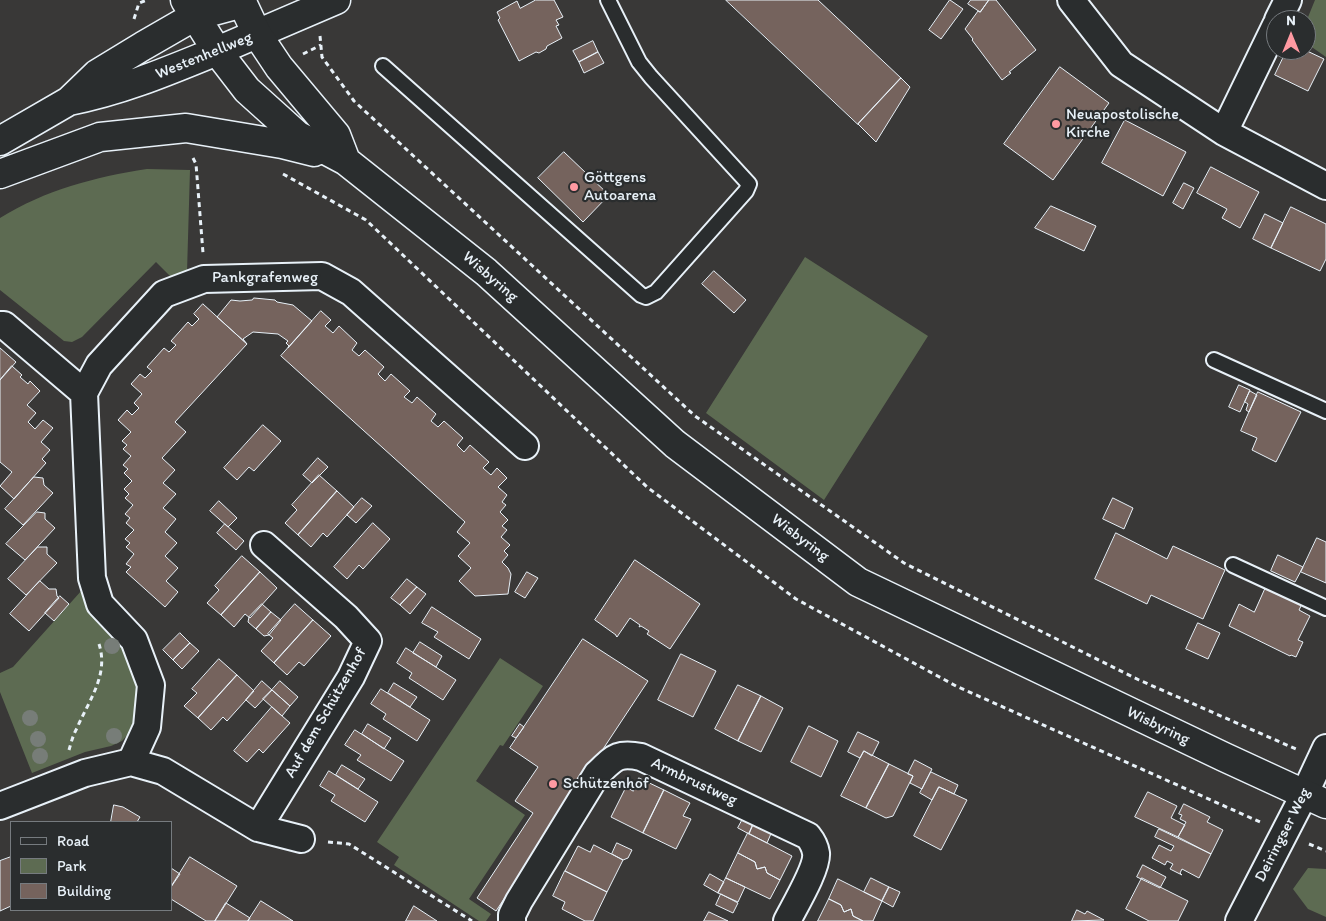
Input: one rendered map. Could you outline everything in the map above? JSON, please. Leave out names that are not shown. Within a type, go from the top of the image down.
[{"type":"main road","name":"Westenhellweg","points":[[69,101],[102,95],[135,84],[309,13],[336,0]]},
{"type":"main road","name":"Westenhellweg","points":[[0,141],[69,101],[96,74],[190,8],[245,1]]},
{"type":"main road","points":[[245,1],[257,34],[279,66],[336,135],[346,161]]},
{"type":"main road","name":"Wisbyring","points":[[190,8],[217,51],[247,90],[297,135],[346,161],[486,272],[676,444],[858,582],[1315,800]]},
{"type":"main road","points":[[0,174],[100,137],[186,128],[282,144],[346,161]]},
{"type":"street","points":[[1071,0],[1121,64],[1224,132],[1326,186]]},
{"type":"street","points":[[1224,132],[1266,46]]},
{"type":"street","name":"Pankgrafenweg","points":[[132,762],[147,727],[151,685],[134,640],[100,604],[92,578],[84,393],[98,365],[164,294],[204,279],[322,276],[351,292],[525,446]]},
{"type":"street","points":[[0,326],[4,326],[84,393]]},
{"type":"street","name":"Auf dem Schützenhof","points":[[258,828],[351,677],[368,641],[346,617],[264,545]]},
{"type":"street","name":"Deiringser Weg","points":[[1238,921],[1315,800],[1323,754]]},
{"type":"street","name":"Armbrustweg","points":[[512,921],[512,915],[519,901],[597,774],[615,757],[630,755],[641,757],[808,836],[817,854],[815,866],[787,921]]},
{"type":"street","points":[[0,806],[85,773],[132,762],[163,771],[258,828],[301,839]]},
{"type":"lane","points":[[383,66],[641,295],[646,297],[656,292],[746,191],[749,184],[651,77],[636,56],[608,0]]},
{"type":"lane","points":[[1214,360],[1326,411]]},
{"type":"lane","points":[[1233,565],[1326,608]]},
{"type":"path","points":[[309,13],[320,34],[322,56],[354,101],[695,416],[904,563],[1139,680],[1323,754]]},
{"type":"path","points":[[192,157],[196,164],[204,279]]},
{"type":"path","points":[[85,773],[67,755],[76,728],[96,690],[102,668],[100,648],[94,629],[100,604]]},
{"type":"path","points":[[301,839],[349,844],[472,921]]},
{"type":"green space","points":[[1315,0],[1326,0],[1326,57],[1316,50],[1316,10],[1311,10]]},
{"type":"green space","points":[[147,169],[190,170],[187,272],[172,278],[156,262],[82,337],[72,342],[64,341],[0,290],[0,218],[17,208],[71,186],[108,176]]},
{"type":"green space","points":[[805,257],[928,336],[824,500],[706,413]]},
{"type":"green space","points":[[82,590],[96,621],[122,647],[131,659],[139,688],[135,718],[129,733],[122,741],[111,746],[85,752],[32,773],[0,692],[0,673],[13,667]]},
{"type":"green space","points":[[500,658],[543,686],[503,746],[500,745],[476,781],[525,815],[469,899],[491,914],[486,921],[479,921],[394,865],[399,857],[377,842]]},
{"type":"green space","points":[[1308,868],[1326,869],[1326,917],[1308,909],[1293,889]]},
{"type":"building","points":[[536,0],[554,0],[563,17],[556,20],[559,25],[556,26],[562,38],[539,53],[536,52],[519,61],[498,20],[500,18],[497,12],[517,1],[520,8]]},
{"type":"building","points":[[726,0],[818,0],[901,78],[858,124]]},
{"type":"building","points":[[950,0],[963,9],[941,39],[929,30]]},
{"type":"building","points":[[971,0],[989,0],[980,12],[968,4]]},
{"type":"building","points":[[989,0],[996,0],[1036,50],[1002,80],[965,29]]},
{"type":"building","points":[[593,41],[598,52],[579,62],[573,51]]},
{"type":"building","points":[[598,52],[604,63],[584,73],[579,62]]},
{"type":"building","points":[[1316,55],[1324,59],[1308,91],[1275,75],[1282,60],[1316,60]]},
{"type":"building","name":"Neuapostolische Kirche","points":[[1060,67],[1109,103],[1053,180],[1004,144]]},
{"type":"building","points":[[901,78],[910,87],[876,142],[858,124]]},
{"type":"building","points":[[1125,120],[1186,152],[1163,196],[1102,163]]},
{"type":"building","name":"Göttgens Autoarena","points":[[564,152],[609,195],[583,222],[538,178]]},
{"type":"building","points":[[1211,167],[1259,192],[1240,228],[1222,218],[1227,209],[1197,193]]},
{"type":"building","points":[[1184,183],[1194,188],[1183,209],[1173,203]]},
{"type":"building","points":[[1051,206],[1096,226],[1084,251],[1035,228]]},
{"type":"building","points":[[1291,207],[1326,224],[1326,259],[1320,271],[1271,248]]},
{"type":"building","points":[[1265,214],[1283,223],[1271,248],[1253,239]]},
{"type":"building","points":[[714,271],[746,300],[734,313],[702,284]]},
{"type":"building","points":[[254,298],[275,300],[293,305],[312,321],[288,348],[289,346],[286,343],[288,341],[278,334],[253,332],[243,339],[247,344],[217,317],[231,300],[252,300]]},
{"type":"building","points":[[203,304],[247,344],[175,422],[186,432],[162,458],[175,470],[163,483],[176,494],[163,508],[176,519],[165,532],[177,543],[165,556],[178,568],[166,581],[178,592],[165,607],[126,572],[131,567],[126,564],[134,554],[126,547],[130,543],[125,539],[134,530],[126,523],[130,518],[125,514],[133,505],[125,498],[129,494],[124,489],[132,481],[124,473],[128,469],[123,465],[131,456],[123,449],[127,445],[122,441],[131,432],[118,420],[127,410],[132,415],[139,408],[134,403],[142,394],[131,384],[140,374],[145,378],[152,371],[147,367],[164,348],[169,352],[176,345],[171,341],[188,322],[192,326],[199,319],[194,314]]},
{"type":"building","points":[[321,311],[331,320],[325,326],[333,333],[339,326],[357,343],[352,350],[359,356],[365,350],[384,367],[378,374],[385,381],[391,374],[410,391],[404,397],[412,403],[417,397],[436,414],[431,421],[438,427],[444,421],[463,438],[457,445],[464,452],[470,445],[489,462],[483,468],[491,475],[497,468],[507,478],[498,487],[507,495],[502,502],[506,505],[500,512],[508,520],[502,526],[507,530],[501,537],[510,545],[504,551],[508,555],[502,562],[511,574],[508,594],[475,596],[459,581],[471,568],[458,556],[470,543],[457,532],[465,522],[281,356]]},
{"type":"building","points":[[0,348],[16,362],[0,380]]},
{"type":"building","points":[[12,366],[22,375],[20,377],[28,384],[30,381],[40,391],[27,405],[36,413],[28,422],[35,429],[43,420],[53,428],[41,442],[50,450],[42,459],[46,463],[14,499],[0,486],[12,472],[0,462],[0,380]]},
{"type":"building","points":[[1239,385],[1250,390],[1240,412],[1229,407]]},
{"type":"building","points":[[1250,391],[1257,395],[1249,412],[1246,410],[1248,404],[1245,402]]},
{"type":"building","points":[[1258,392],[1301,412],[1276,462],[1252,450],[1257,438],[1241,431]]},
{"type":"building","points":[[263,425],[281,441],[254,471],[249,467],[237,480],[224,468]]},
{"type":"building","points":[[318,458],[328,467],[312,483],[303,475]]},
{"type":"building","points":[[319,475],[337,491],[298,535],[285,523],[297,510],[292,505]]},
{"type":"building","points":[[34,477],[43,478],[44,485],[53,493],[23,525],[5,509]]},
{"type":"building","points":[[337,491],[354,507],[327,537],[323,533],[311,547],[298,535]]},
{"type":"building","points":[[362,498],[372,506],[356,523],[347,515]]},
{"type":"building","points":[[1113,498],[1133,508],[1124,529],[1103,519]]},
{"type":"building","points":[[219,501],[237,518],[228,527],[210,511]]},
{"type":"building","points":[[37,512],[45,513],[45,519],[55,528],[25,560],[6,544]]},
{"type":"building","points":[[373,523],[390,539],[363,569],[359,565],[347,579],[334,567]]},
{"type":"building","points":[[225,524],[244,541],[236,550],[217,533]]},
{"type":"building","points":[[1116,533],[1167,559],[1173,546],[1225,570],[1203,619],[1151,595],[1147,604],[1095,579]]},
{"type":"building","points":[[1317,538],[1326,542],[1326,583],[1301,572]]},
{"type":"building","points":[[38,547],[47,547],[47,554],[57,563],[26,595],[8,579]]},
{"type":"building","points":[[1278,555],[1303,567],[1295,582],[1271,571]]},
{"type":"building","points":[[242,556],[260,572],[221,615],[207,603],[219,590],[215,586]]},
{"type":"building","points":[[635,560],[700,604],[670,649],[647,634],[649,631],[641,626],[639,627],[640,625],[630,618],[617,637],[595,620]]},
{"type":"building","points":[[260,572],[277,588],[250,618],[245,614],[234,627],[221,615]]},
{"type":"building","points":[[527,572],[538,578],[525,598],[515,592]]},
{"type":"building","points":[[407,579],[417,587],[400,605],[391,598]]},
{"type":"building","points":[[40,581],[49,589],[56,589],[59,598],[29,631],[10,614]]},
{"type":"building","points":[[417,587],[426,594],[410,614],[400,605]]},
{"type":"building","points":[[1266,587],[1302,604],[1299,610],[1310,616],[1298,640],[1303,642],[1296,657],[1290,656],[1229,626],[1239,604],[1254,612]]},
{"type":"building","points":[[60,596],[69,604],[54,621],[45,613]]},
{"type":"building","points":[[262,604],[271,612],[256,629],[248,622],[249,617]]},
{"type":"building","points":[[295,604],[313,620],[274,663],[261,651],[273,638],[268,634]]},
{"type":"building","points":[[432,607],[481,639],[469,659],[434,637],[438,632],[422,623]]},
{"type":"building","points":[[271,612],[281,620],[269,635],[264,636],[256,629]]},
{"type":"building","points":[[313,620],[331,636],[304,666],[299,662],[287,675],[274,663]]},
{"type":"building","points":[[1198,623],[1220,633],[1208,659],[1186,649]]},
{"type":"building","points":[[180,633],[190,643],[173,660],[163,650]]},
{"type":"building","name":"Schützenhof","points":[[583,639],[648,681],[496,911],[477,898],[533,813],[515,801],[538,767],[510,748]]},
{"type":"building","points":[[420,642],[442,656],[436,667],[413,653]]},
{"type":"building","points":[[190,643],[199,651],[182,669],[173,660]]},
{"type":"building","points":[[406,648],[456,680],[443,700],[409,678],[412,673],[397,663]]},
{"type":"building","points":[[681,654],[716,671],[693,717],[658,700]]},
{"type":"building","points":[[219,659],[237,675],[198,718],[184,706],[197,693],[192,689]]},
{"type":"building","points":[[237,675],[254,691],[227,721],[223,717],[211,730],[198,718]]},
{"type":"building","points":[[262,681],[272,690],[255,708],[246,700]]},
{"type":"building","points":[[280,681],[298,697],[290,706],[272,690]]},
{"type":"building","points":[[394,683],[417,697],[410,707],[388,693]]},
{"type":"building","points":[[738,685],[761,696],[738,741],[715,729]]},
{"type":"building","points":[[381,689],[430,720],[417,741],[383,719],[386,714],[371,704]]},
{"type":"building","points":[[272,690],[290,706],[282,716],[263,699]]},
{"type":"building","points":[[761,696],[783,708],[761,752],[738,741]]},
{"type":"building","points":[[272,707],[290,723],[263,753],[259,749],[247,762],[234,751]]},
{"type":"building","points":[[368,724],[391,738],[384,749],[362,734]]},
{"type":"building","points":[[520,724],[524,727],[516,738],[512,736]]},
{"type":"building","points":[[809,726],[838,741],[821,777],[791,762]]},
{"type":"building","points":[[355,730],[404,761],[391,781],[357,760],[361,755],[345,745]]},
{"type":"building","points":[[858,732],[879,742],[872,756],[864,751],[860,758],[848,752]]},
{"type":"building","points":[[864,751],[889,764],[866,808],[841,796]]},
{"type":"building","points":[[915,760],[932,769],[922,789],[910,783],[913,776],[908,774]]},
{"type":"building","points":[[889,764],[913,776],[893,816],[886,818],[866,808]]},
{"type":"building","points":[[342,765],[365,779],[358,789],[336,775]]},
{"type":"building","points":[[329,771],[378,802],[365,822],[331,801],[335,795],[320,786]]},
{"type":"building","points":[[931,772],[958,785],[954,794],[939,787],[932,800],[920,793]]},
{"type":"building","points":[[639,778],[664,790],[643,833],[611,817],[626,787],[633,791]]},
{"type":"building","points":[[939,787],[967,800],[941,850],[914,836]]},
{"type":"building","points":[[664,790],[690,803],[683,816],[691,819],[676,849],[643,833]]},
{"type":"building","points":[[1148,792],[1177,806],[1171,818],[1185,825],[1178,837],[1135,817]]},
{"type":"building","points":[[1184,804],[1210,817],[1207,822],[1223,830],[1211,854],[1178,837],[1186,822],[1180,819],[1182,815],[1179,814]]},
{"type":"building","points":[[114,805],[123,807],[140,817],[138,821],[111,821]]},
{"type":"building","points":[[745,815],[755,820],[749,834],[738,828]]},
{"type":"building","points":[[755,820],[773,829],[767,843],[749,834]]},
{"type":"building","points":[[1159,829],[1211,854],[1199,878],[1182,869],[1180,873],[1182,875],[1170,869],[1173,864],[1167,861],[1165,865],[1152,858],[1159,845],[1171,851],[1174,846],[1155,837]]},
{"type":"building","points":[[748,833],[792,856],[780,880],[767,873],[765,867],[757,869],[755,862],[738,853]]},
{"type":"building","points":[[617,843],[632,850],[628,858],[623,860],[612,854]]},
{"type":"building","points":[[594,845],[623,860],[607,892],[565,871],[578,846],[590,852]]},
{"type":"building","points":[[738,853],[755,862],[757,869],[765,867],[767,873],[780,880],[770,899],[726,878]]},
{"type":"building","points":[[10,857],[10,906],[0,911],[0,861]]},
{"type":"building","points":[[190,857],[237,886],[215,921],[206,921],[172,900],[172,885]]},
{"type":"building","points":[[1143,865],[1166,877],[1160,888],[1137,877]]},
{"type":"building","points":[[172,869],[180,874],[172,886]]},
{"type":"building","points":[[565,871],[607,892],[593,921],[585,921],[562,909],[565,902],[553,896]]},
{"type":"building","points":[[710,874],[724,882],[718,893],[704,885]]},
{"type":"building","points":[[726,878],[745,887],[738,902],[718,893]]},
{"type":"building","points":[[871,878],[889,887],[882,901],[864,892]]},
{"type":"building","points":[[1142,878],[1188,901],[1178,921],[1149,921],[1126,909]]},
{"type":"building","points":[[838,879],[882,901],[873,921],[863,921],[853,916],[851,909],[844,912],[841,905],[829,899]]},
{"type":"building","points":[[889,887],[900,892],[893,907],[882,901]]},
{"type":"building","points":[[721,894],[738,903],[733,913],[716,905]]},
{"type":"building","points":[[829,899],[841,905],[844,912],[851,909],[853,916],[863,921],[818,921]]},
{"type":"building","points":[[261,901],[293,921],[248,921]]},
{"type":"building","points":[[226,903],[250,918],[248,921],[215,921]]},
{"type":"building","points":[[414,906],[437,921],[406,921]]},
{"type":"building","points":[[1077,910],[1085,914],[1087,911],[1104,920],[1072,921]]},
{"type":"building","points":[[709,912],[728,921],[704,921]]},
{"type":"place","name":"Neuapostolische Kirche","points":[[1056,124]]},
{"type":"place","name":"Göttgens Autoarena","points":[[574,187]]},
{"type":"place","name":"Schützenhof","points":[[553,784]]}]
